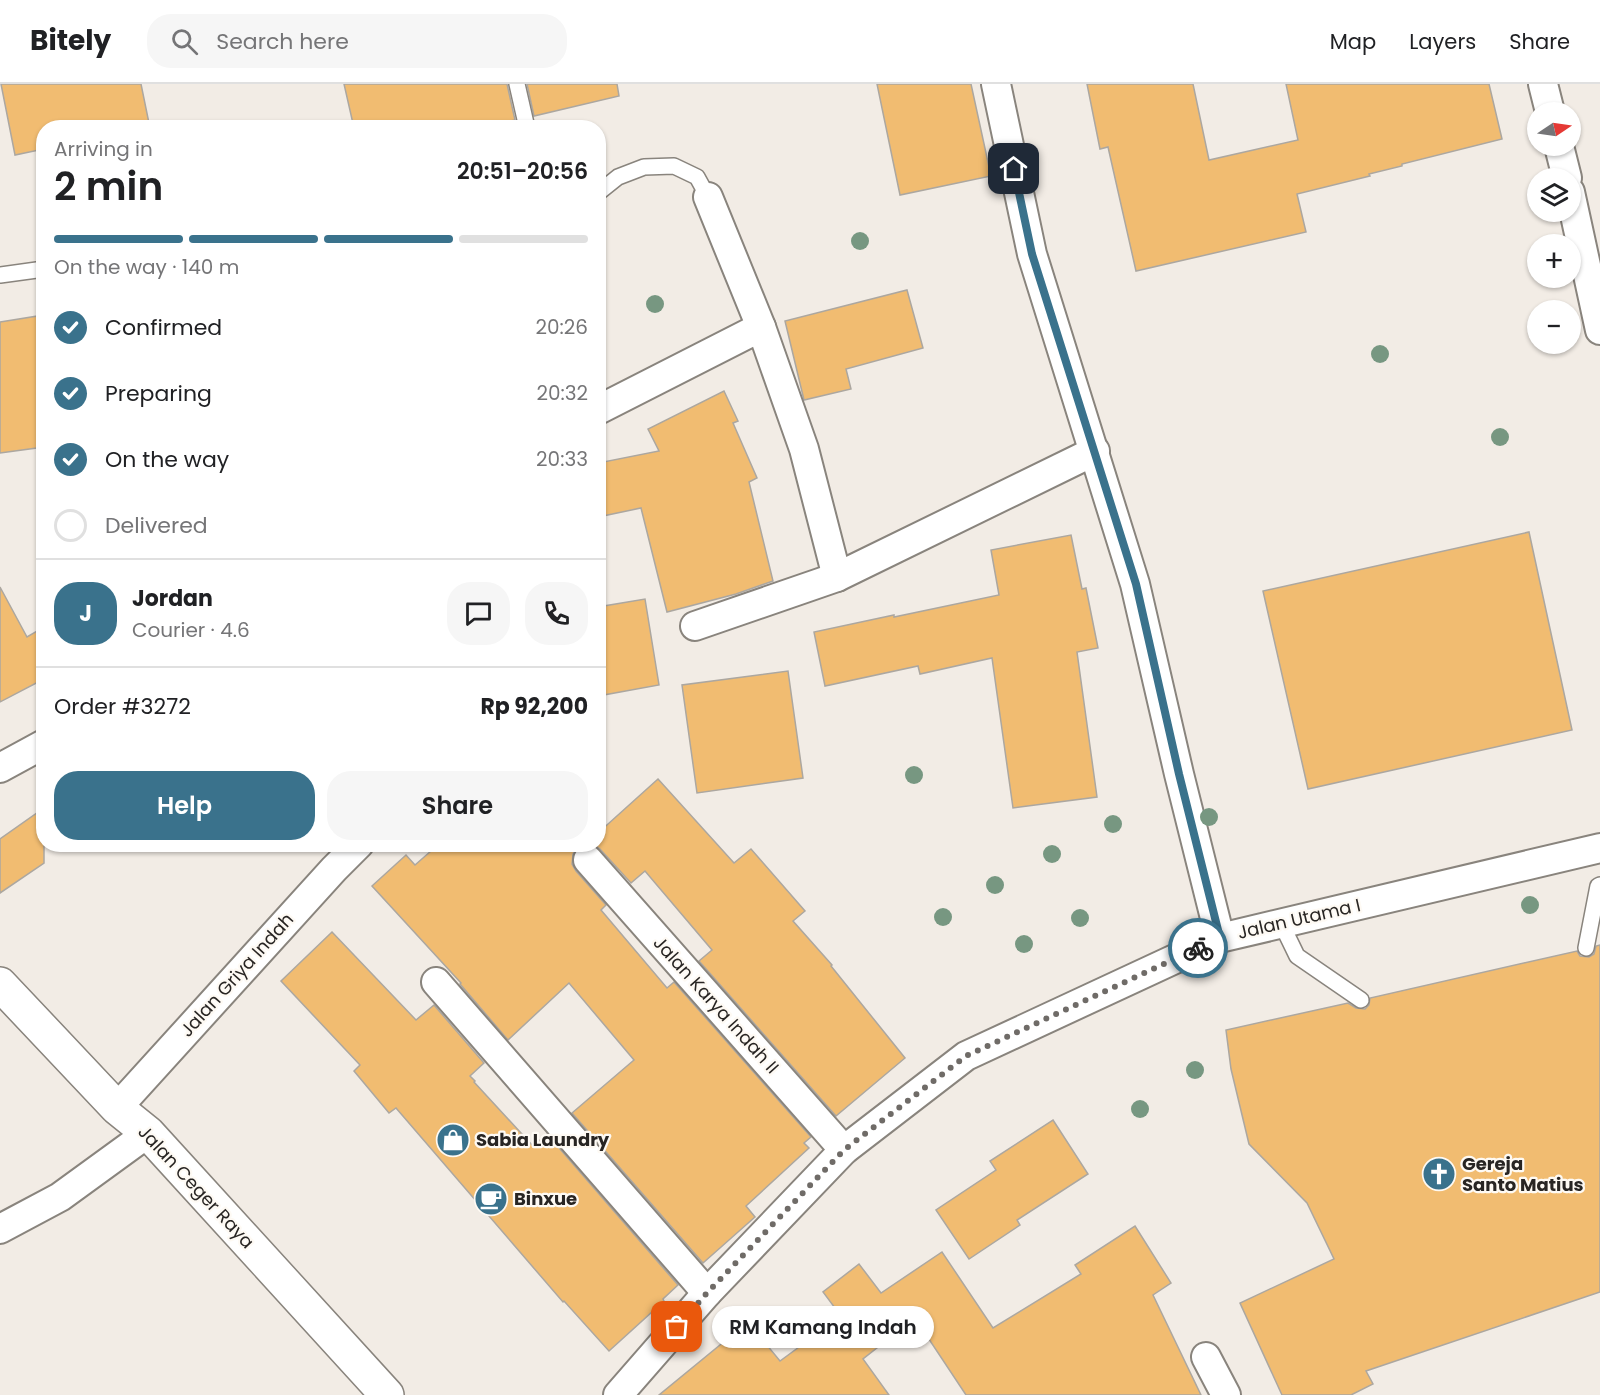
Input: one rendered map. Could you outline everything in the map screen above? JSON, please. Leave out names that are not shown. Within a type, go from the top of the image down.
[{"type":"main road","name":"Jalan Ceger Raya","points":[[0,984],[117,1108],[148,1133],[387,1395]]},
{"type":"street","points":[[996,84],[1032,254],[1136,584],[1179,774],[1220,938]]},
{"type":"street","points":[[1543,84],[1548,102]]},
{"type":"street","points":[[708,197],[761,327],[804,449],[837,577]]},
{"type":"street","points":[[1577,222],[1600,330]]},
{"type":"street","points":[[606,406],[761,327]]},
{"type":"street","points":[[695,626],[837,577],[1095,451]]},
{"type":"street","points":[[0,768],[36,748]]},
{"type":"street","name":"Jalan Utama I","points":[[618,1395],[707,1293],[844,1150],[966,1056],[1220,938],[1600,848]]},
{"type":"street","name":"Jalan Griya Indah","points":[[117,1108],[351,852]]},
{"type":"street","name":"Jalan Karya Indah II","points":[[588,860],[844,1150]]},
{"type":"street","points":[[436,982],[707,1293]]},
{"type":"street","points":[[0,1229],[60,1197],[148,1133]]},
{"type":"street","points":[[1206,1356],[1226,1395]]},
{"type":"lane","points":[[517,84],[525,120]]},
{"type":"lane","points":[[606,186],[618,177],[644,167],[674,166],[697,177],[708,197]]},
{"type":"lane","points":[[0,275],[36,270]]},
{"type":"lane","points":[[1586,948],[1600,885]]},
{"type":"lane","points":[[1281,923],[1297,956],[1361,1000]]},
{"type":"building","points":[[1,84],[141,84],[148,120],[36,120],[36,151],[15,155]]},
{"type":"building","points":[[344,84],[507,84],[515,120],[352,120]]},
{"type":"building","points":[[527,84],[617,84],[619,96],[534,116]]},
{"type":"building","points":[[877,84],[971,84],[991,176],[900,195]]},
{"type":"building","points":[[1087,84],[1193,84],[1209,160],[1298,140],[1286,84],[1489,84],[1502,139],[1297,194],[1306,232],[1136,271],[1108,147],[1100,149]]},
{"type":"building","points":[[907,290],[923,348],[846,369],[851,389],[804,400],[785,321]]},
{"type":"building","points":[[36,316],[36,448],[0,453],[0,322]]},
{"type":"building","points":[[724,391],[738,421],[733,423],[757,478],[749,482],[773,581],[736,594],[667,612],[641,508],[606,515],[606,461],[659,451],[648,429]]},
{"type":"building","points":[[1529,532],[1572,730],[1308,789],[1263,591]]},
{"type":"building","points":[[1071,535],[1082,589],[1086,588],[1098,648],[1077,652],[1097,797],[1013,808],[992,658],[920,674],[918,666],[825,686],[814,632],[999,595],[991,550]]},
{"type":"building","points":[[0,587],[27,637],[36,632],[36,683],[0,702]]},
{"type":"building","points":[[645,599],[659,685],[606,695],[606,606]]},
{"type":"building","points":[[788,671],[803,778],[697,793],[682,685]]},
{"type":"building","points":[[658,779],[734,863],[751,849],[805,911],[793,921],[832,965],[905,1058],[836,1116],[699,961],[712,950],[645,871],[631,883],[603,852],[606,852],[606,826]]},
{"type":"building","points":[[36,814],[36,852],[44,852],[44,863],[0,893],[0,839]]},
{"type":"building","points":[[430,852],[574,852],[572,864],[606,905],[601,910],[667,988],[674,982],[811,1137],[804,1143],[809,1148],[746,1206],[755,1217],[703,1263],[572,1113],[634,1060],[569,983],[508,1040],[461,983],[372,886],[406,855],[415,865]]},
{"type":"building","points":[[332,932],[416,1020],[434,1005],[484,1063],[470,1076],[474,1082],[533,1146],[547,1134],[678,1285],[663,1299],[664,1301],[609,1351],[563,1302],[396,1108],[389,1113],[354,1071],[360,1065],[281,981]]},
{"type":"building","name":"Gereja Santo Matius","points":[[1600,945],[1600,1292],[1366,1371],[1373,1384],[1351,1395],[1282,1395],[1240,1303],[1334,1259],[1307,1203],[1249,1144],[1231,1069],[1226,1030],[1348,1003],[1356,1008],[1365,1009],[1369,1005],[1370,998],[1577,951],[1580,956],[1589,957],[1594,954],[1596,946]]},
{"type":"building","points":[[1053,1120],[1088,1174],[1017,1220],[1020,1225],[969,1259],[936,1210],[996,1170],[990,1161]]},
{"type":"building","points":[[1135,1226],[1171,1283],[1153,1295],[1201,1395],[966,1395],[915,1318],[863,1359],[889,1395],[659,1395],[748,1322],[780,1361],[841,1316],[823,1292],[859,1264],[881,1293],[942,1252],[993,1328],[1081,1274],[1075,1265]]},
{"type":"way so far","points":[[677,1327],[844,1150],[966,1056],[1198,948]]},
{"type":"place","name":"Sabia Laundry","points":[[453,1140]]},
{"type":"place","name":"Gereja Santo Matius","points":[[1439,1174]]},
{"type":"place","name":"Binxue","points":[[491,1199]]},
{"type":"place","name":"RM Kamang Indah","points":[[677,1327]]},
{"type":"route","points":[[1014,169],[1032,254],[1136,584],[1179,774],[1220,938],[1198,948]]}]
